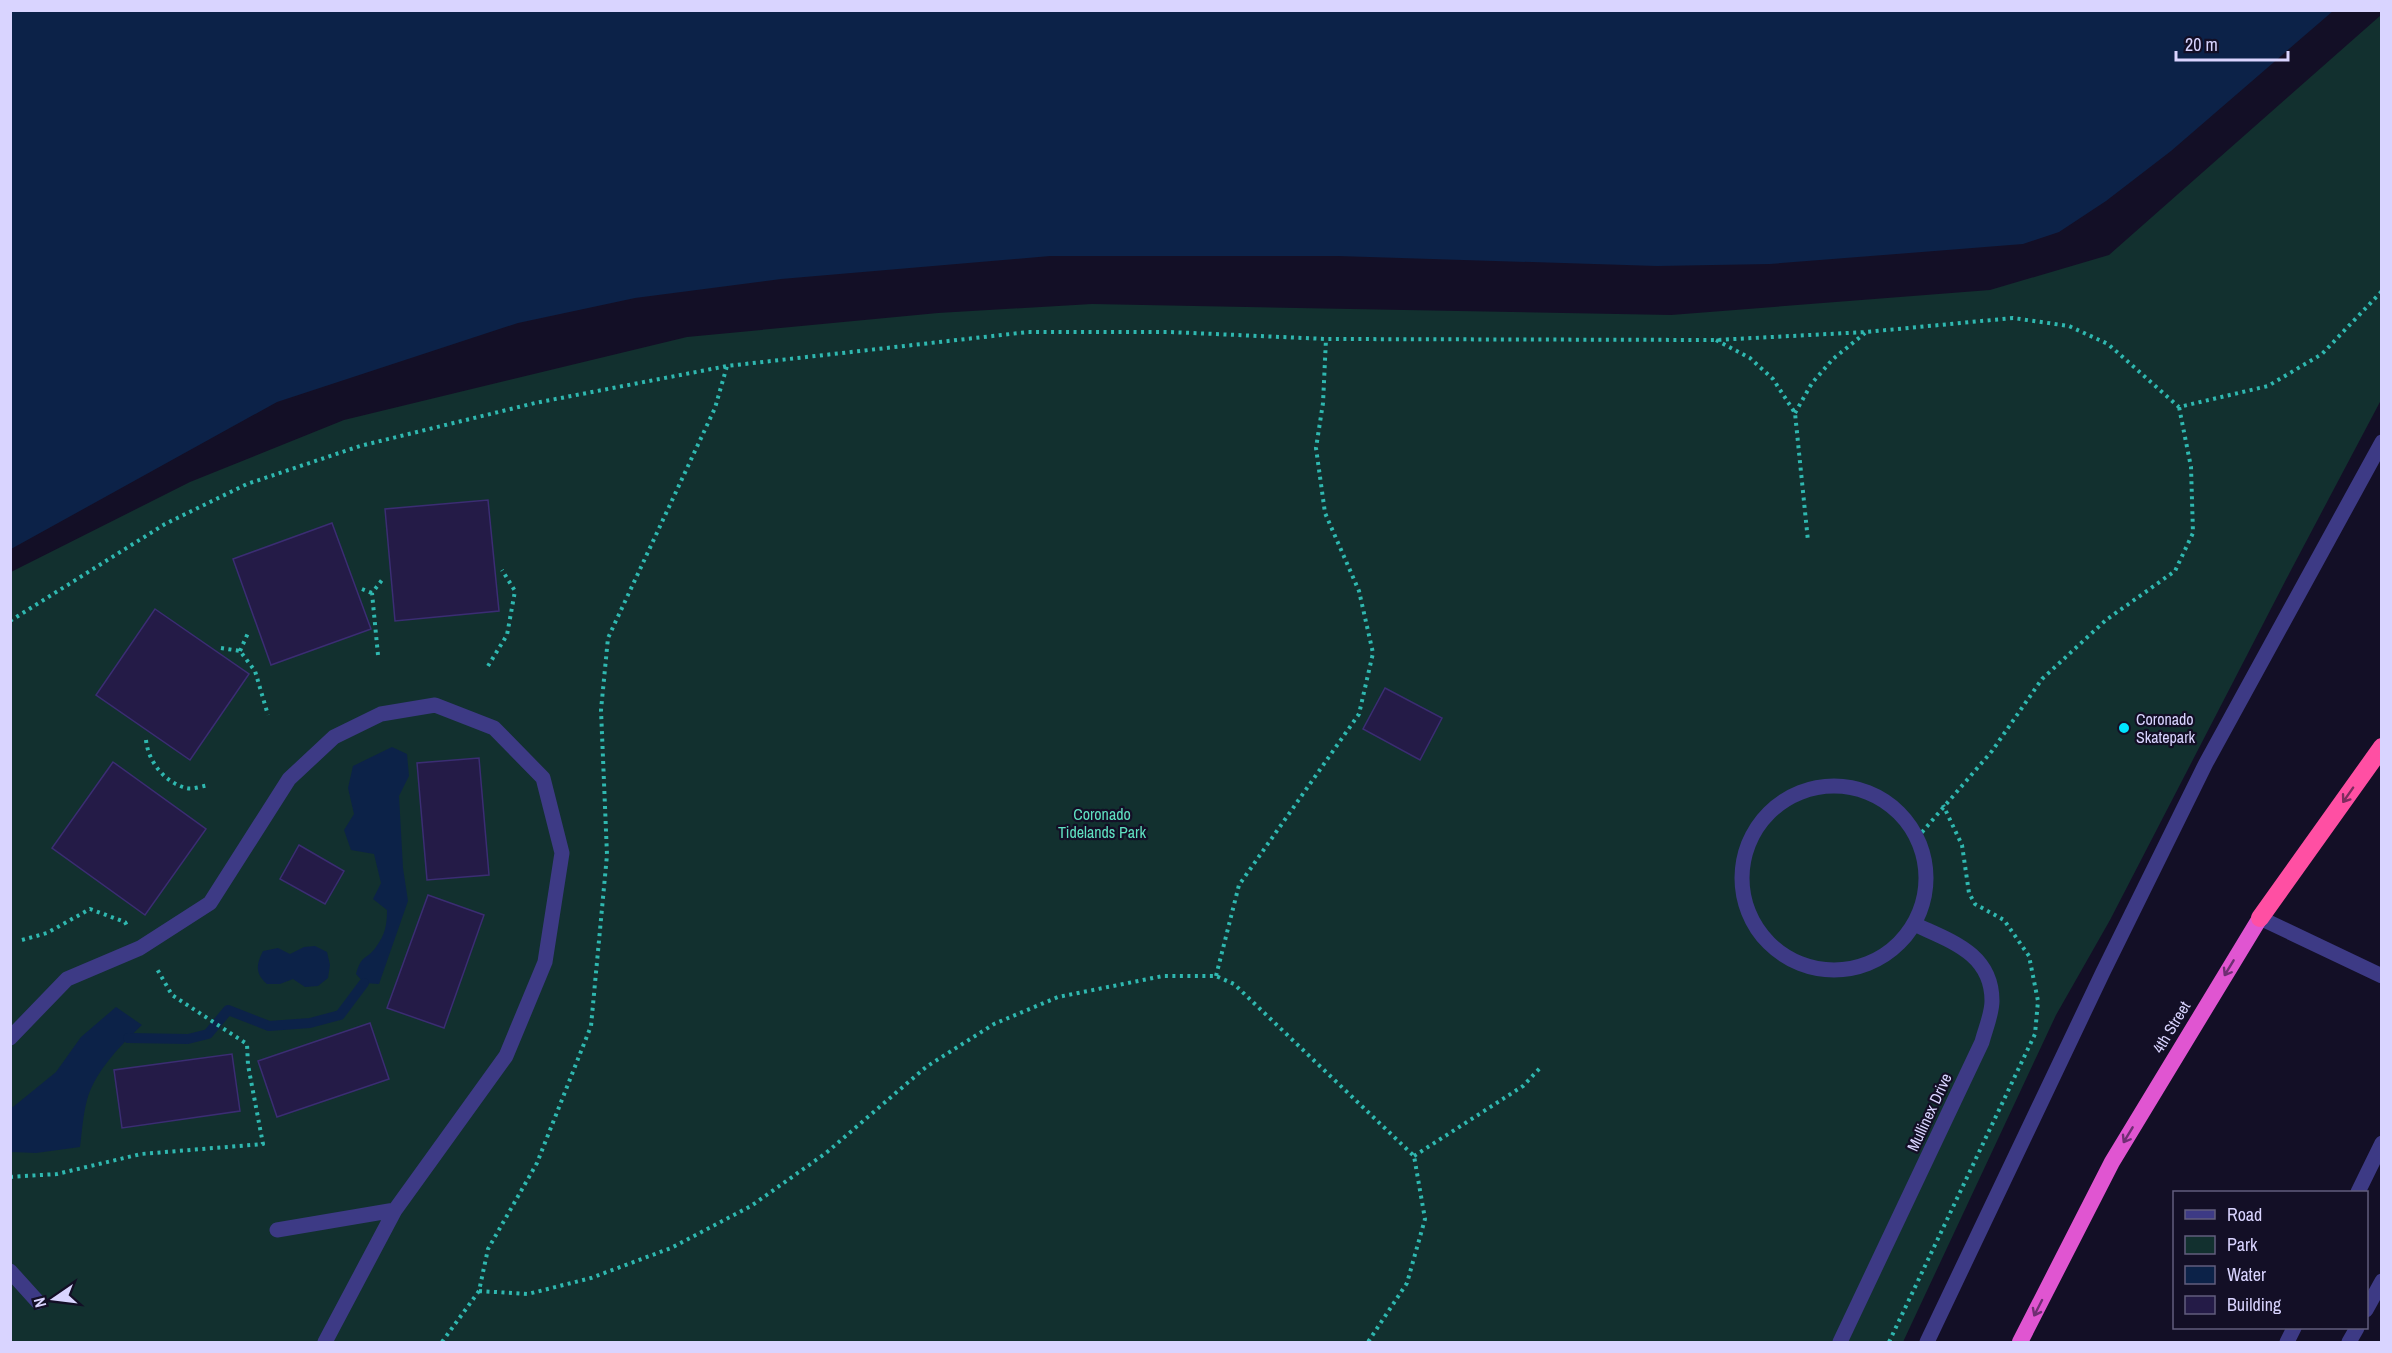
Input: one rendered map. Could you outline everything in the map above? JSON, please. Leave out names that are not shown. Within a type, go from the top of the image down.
[{"type":"highway","name":"4th Street","points":[[2020,1342],[2112,1162],[2260,918],[2382,747]]},
{"type":"street","points":[[1927,1342],[2103,972],[2206,763],[2382,442]]},
{"type":"street","points":[[10,1038],[67,979],[140,948],[210,903],[289,780],[334,737],[381,714],[435,705],[494,728],[543,778],[562,853],[545,962],[506,1056],[395,1210],[325,1342]]},
{"type":"street","points":[[1826,785],[1853,787],[1880,797],[1901,815],[1917,838],[1925,866],[1924,896],[1914,924],[1893,948],[1867,964],[1836,970],[1805,966],[1778,951],[1756,928],[1744,898],[1742,867],[1751,837],[1769,811],[1795,794],[1826,785]]},
{"type":"street","points":[[2260,918],[2382,976]]},
{"type":"street","name":"Mullinex Drive","points":[[1840,1342],[1982,1042],[1992,1001],[1986,970],[1966,948],[1914,924]]},
{"type":"street","points":[[2358,1191],[2382,1143]]},
{"type":"street","points":[[277,1230],[395,1210]]},
{"type":"street","points":[[10,1271],[38,1302]]},
{"type":"street","points":[[2368,1308],[2382,1281]]},
{"type":"path","points":[[2179,408],[2268,386],[2322,354],[2382,291]]},
{"type":"path","points":[[10,621],[165,524],[247,484],[360,446],[535,403],[727,366],[1028,332],[1170,332],[1326,339],[1716,340],[1866,332],[2013,318],[2069,327],[2108,344],[2179,408],[2191,467],[2193,533],[2175,571],[2106,620],[2042,679],[1992,751],[1917,838]]},
{"type":"path","points":[[1795,413],[1812,383],[1833,359],[1866,332]]},
{"type":"path","points":[[1216,976],[1239,885],[1359,714],[1373,653],[1359,591],[1325,513],[1316,448],[1323,403],[1326,339]]},
{"type":"path","points":[[1716,340],[1750,358],[1773,380],[1795,413],[1808,541]]},
{"type":"path","points":[[442,1342],[479,1291],[488,1249],[537,1163],[591,1026],[607,855],[602,710],[608,638],[715,408],[727,366]]},
{"type":"path","points":[[488,666],[507,635],[515,591],[502,570]]},
{"type":"path","points":[[378,655],[372,593],[382,580]]},
{"type":"path","points":[[362,589],[372,593]]},
{"type":"path","points":[[240,651],[248,633]]},
{"type":"path","points":[[221,648],[240,651],[255,671],[268,715]]},
{"type":"path","points":[[146,740],[147,752],[164,777],[187,789],[209,785]]},
{"type":"path","points":[[22,940],[47,933],[90,909],[125,922],[128,929]]},
{"type":"path","points":[[10,1177],[57,1174],[141,1154],[263,1144],[248,1065],[247,1044],[172,995],[156,968]]},
{"type":"path","points":[[479,1291],[528,1294],[591,1278],[671,1248],[751,1206],[826,1153],[926,1067],[994,1024],[1058,997],[1163,976],[1216,976],[1234,984],[1414,1156],[1425,1219],[1407,1283],[1368,1342]]},
{"type":"path","points":[[1414,1156],[1523,1086],[1540,1067]]},
{"type":"green space","name":"Coronado Tidelands Park","points":[[2381,15],[2381,400],[2110,920],[2056,1015],[1903,1342],[11,1342],[11,572],[190,482],[344,420],[687,337],[938,313],[1092,304],[1671,315],[1990,290],[2109,255]]},
{"type":"water","points":[[11,10],[2333,11],[2171,151],[2106,201],[2059,232],[2023,244],[1770,264],[1657,266],[1338,256],[1050,256],[781,279],[635,298],[518,323],[277,402],[11,549]]},
{"type":"water","points":[[392,747],[407,754],[409,776],[399,796],[403,868],[408,901],[379,984],[364,983],[356,974],[358,967],[382,938],[387,910],[373,899],[381,883],[374,854],[351,850],[344,830],[354,814],[348,788],[353,766]]},
{"type":"water","points":[[315,946],[327,952],[330,965],[328,978],[318,986],[305,987],[293,979],[280,984],[267,984],[260,976],[258,965],[263,951],[278,948],[290,954],[304,947]]},
{"type":"water","points":[[116,1007],[142,1025],[117,1050],[96,1079],[86,1106],[80,1147],[36,1153],[11,1152],[11,1106],[13,1107],[56,1072],[81,1037]]},
{"type":"building","points":[[488,500],[499,611],[395,621],[385,509]]},
{"type":"building","points":[[332,523],[371,629],[271,665],[233,559]]},
{"type":"building","points":[[155,609],[249,674],[190,760],[96,695]]},
{"type":"building","points":[[1385,688],[1442,718],[1420,760],[1363,729]]},
{"type":"building","points":[[479,758],[489,875],[427,880],[417,763]]},
{"type":"building","points":[[113,762],[206,829],[145,915],[52,848]]},
{"type":"building","points":[[299,845],[344,871],[325,904],[280,879]]},
{"type":"building","points":[[428,895],[484,915],[444,1028],[387,1008]]},
{"type":"building","points":[[370,1023],[389,1079],[277,1117],[258,1061]]},
{"type":"building","points":[[232,1054],[240,1111],[122,1128],[114,1070]]},
{"type":"waterway","points":[[128,1038],[188,1039],[208,1034],[228,1010],[269,1026],[310,1023],[340,1015],[364,983]]},
{"type":"place","name":"Coronado Skatepark","points":[[2124,728]]}]
